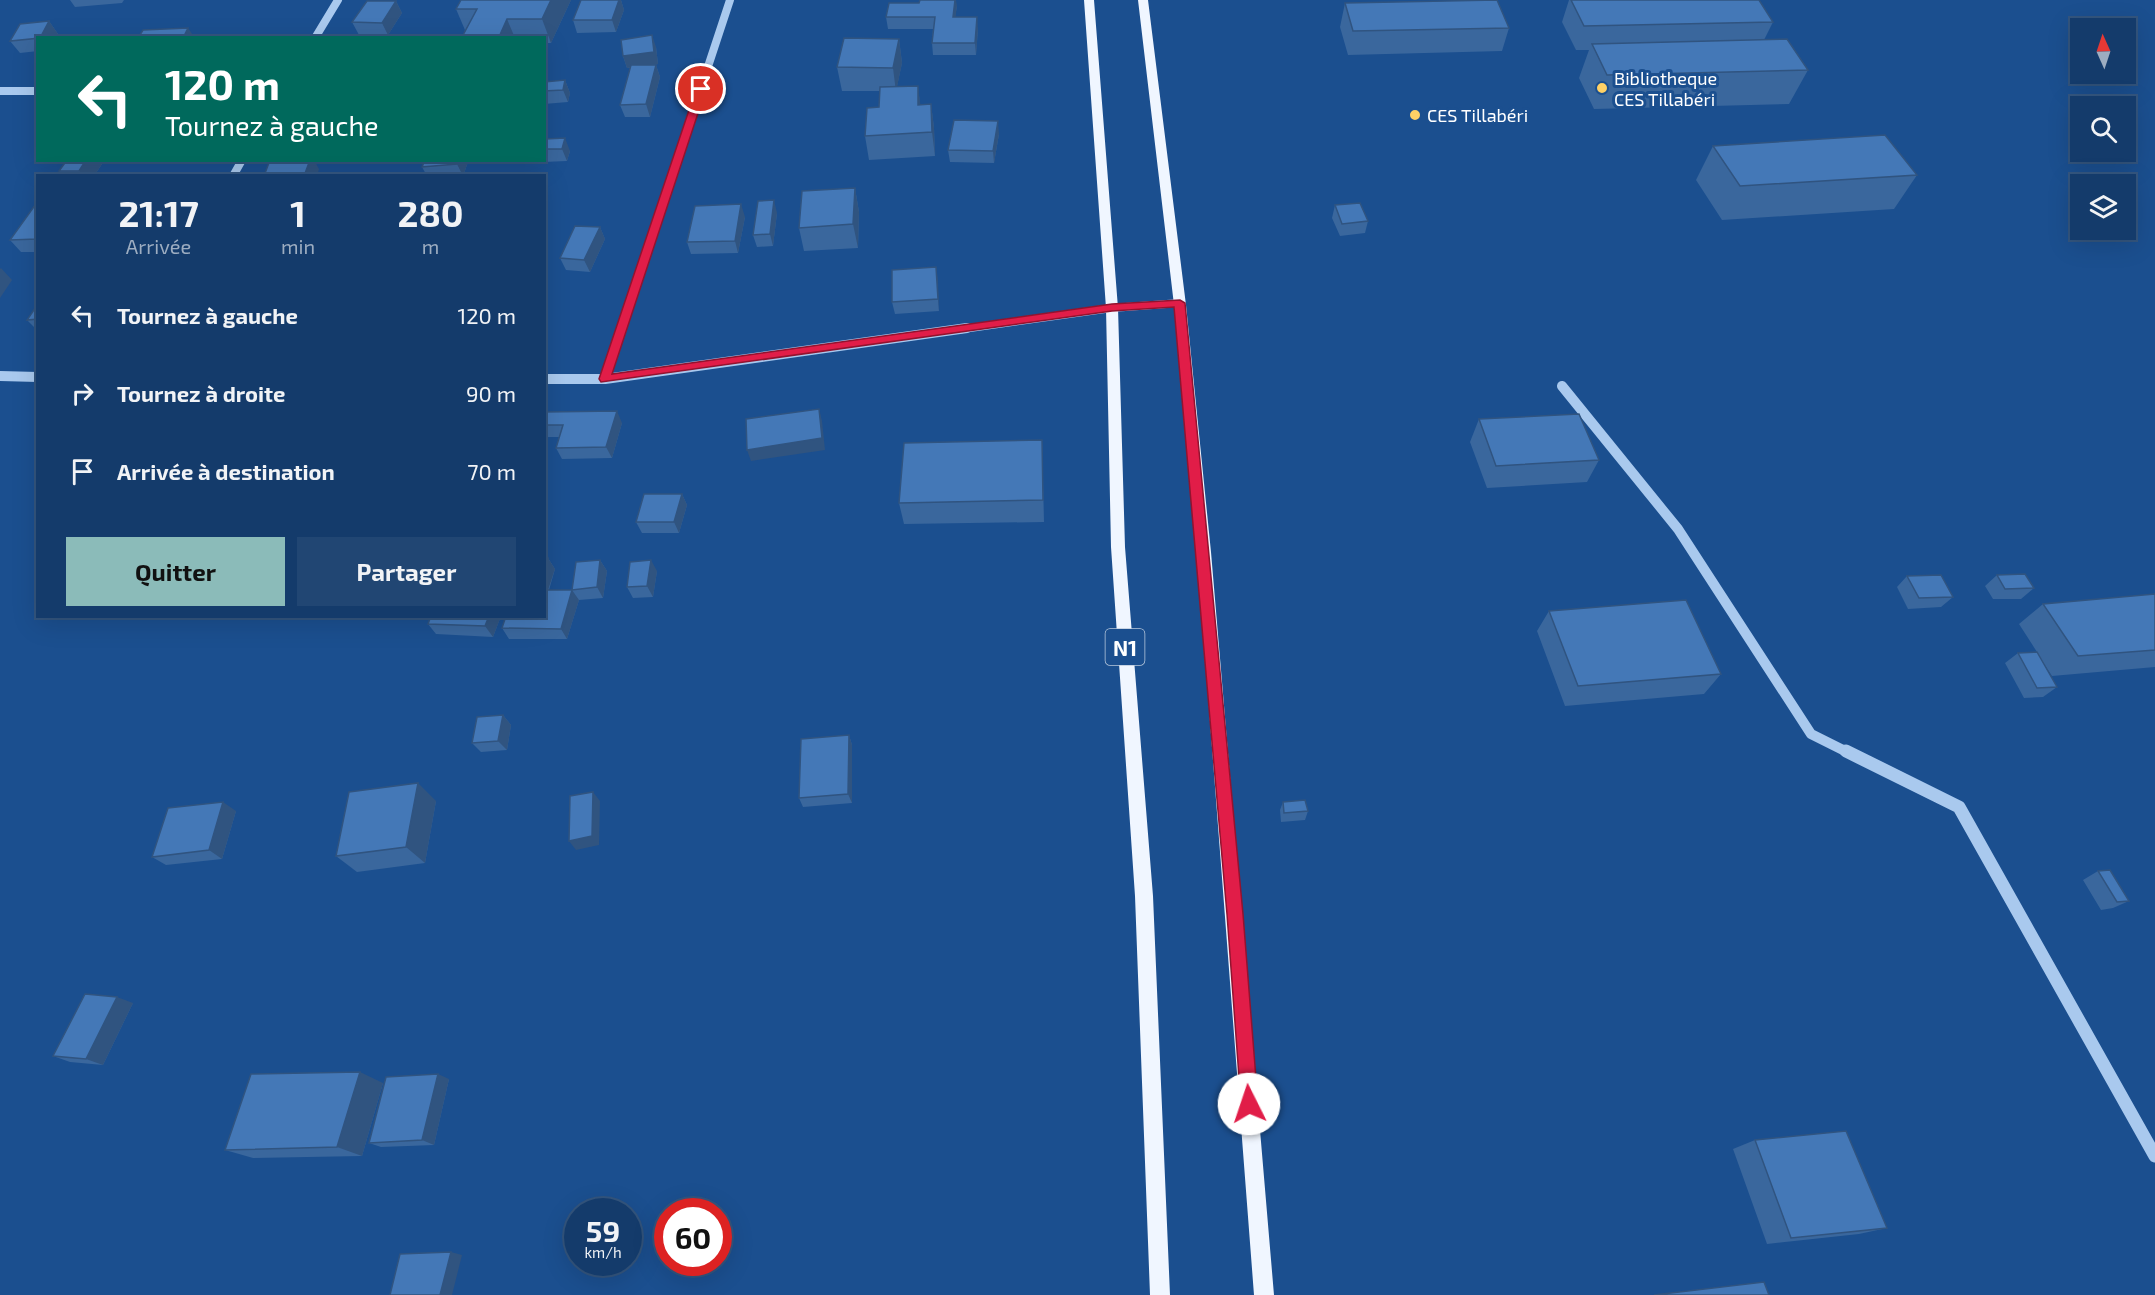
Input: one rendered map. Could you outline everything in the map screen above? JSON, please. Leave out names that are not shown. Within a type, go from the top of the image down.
[{"type":"main road","name":"N1","points":[[1089,0],[1112,308],[1118,547],[1144,896],[1160,1295]]},
{"type":"main road","points":[[1143,0],[1180,303],[1235,914],[1264,1295]]},
{"type":"street","points":[[316,36],[338,0]]},
{"type":"street","points":[[605,379],[730,0]]},
{"type":"street","points":[[0,91],[36,91]]},
{"type":"street","points":[[546,379],[605,379],[1112,308],[1180,303]]},
{"type":"street","points":[[0,376],[36,377]]},
{"type":"street","points":[[1562,386],[1678,529],[1811,734],[1959,807],[2155,1156]]},
{"type":"building","points":[[461,0],[551,0],[542,19],[507,19],[499,36],[463,36],[477,9],[456,9]]},
{"type":"building","points":[[581,0],[619,0],[612,20],[573,20]]},
{"type":"building","points":[[920,0],[955,0],[953,17],[977,17],[975,43],[932,43],[935,17],[886,17],[889,3],[919,3]]},
{"type":"building","points":[[1497,0],[1509,28],[1353,31],[1345,3]]},
{"type":"building","points":[[1571,0],[1759,0],[1773,22],[1584,26]]},
{"type":"building","points":[[367,1],[396,1],[382,23],[352,22]]},
{"type":"building","points":[[49,21],[41,36],[10,41],[20,24]]},
{"type":"building","points":[[188,28],[184,36],[139,36],[143,30]]},
{"type":"building","points":[[652,35],[654,52],[623,56],[621,40]]},
{"type":"building","points":[[844,38],[899,39],[893,68],[837,67]]},
{"type":"building","points":[[1787,39],[1808,70],[1607,75],[1592,44]]},
{"type":"building","points":[[631,65],[656,65],[646,104],[620,105]]},
{"type":"building","points":[[565,80],[563,90],[546,91],[546,82]]},
{"type":"building","points":[[918,86],[918,105],[931,104],[932,132],[865,136],[867,108],[879,107],[880,87]]},
{"type":"building","points":[[954,120],[998,121],[993,151],[948,150]]},
{"type":"building","points":[[1885,135],[1917,175],[1740,186],[1713,146]]},
{"type":"building","points":[[565,138],[562,149],[546,149],[546,139]]},
{"type":"building","points":[[66,162],[85,162],[79,171],[59,171]]},
{"type":"building","points":[[269,162],[309,162],[305,174],[265,174]]},
{"type":"building","points":[[424,162],[458,162],[457,164],[422,167]]},
{"type":"building","points":[[855,188],[853,224],[799,228],[802,191]]},
{"type":"building","points":[[774,200],[770,234],[753,235],[758,201]]},
{"type":"building","points":[[1360,203],[1368,221],[1342,224],[1335,205]]},
{"type":"building","points":[[36,204],[36,239],[10,240]]},
{"type":"building","points":[[741,204],[735,241],[687,242],[695,206]]},
{"type":"building","points":[[575,226],[600,227],[584,260],[560,258]]},
{"type":"building","points":[[936,267],[938,299],[892,302],[892,270]]},
{"type":"building","points":[[36,307],[36,319],[27,320]]},
{"type":"building","points":[[819,409],[822,438],[747,450],[746,419]]},
{"type":"building","points":[[617,411],[606,447],[556,448],[563,425],[546,425],[546,412]]},
{"type":"building","points":[[1579,414],[1599,460],[1496,466],[1479,419]]},
{"type":"building","points":[[1042,440],[1043,500],[899,503],[904,443]]},
{"type":"building","points":[[644,494],[682,494],[674,522],[636,522]]},
{"type":"building","points":[[600,560],[597,587],[572,590],[576,562]]},
{"type":"building","points":[[651,560],[647,586],[627,587],[630,562]]},
{"type":"building","points":[[2025,574],[2034,588],[2005,589],[1997,575]]},
{"type":"building","points":[[1941,575],[1953,597],[1919,598],[1907,576]]},
{"type":"building","points":[[546,590],[572,590],[561,629],[502,628],[505,618],[546,618]]},
{"type":"building","points":[[2155,594],[2155,650],[2078,656],[2043,604]]},
{"type":"building","points":[[1686,600],[1721,674],[1578,686],[1549,611]]},
{"type":"building","points":[[430,618],[488,618],[485,626],[428,624]]},
{"type":"building","points":[[2037,652],[2057,687],[2037,688],[2018,653]]},
{"type":"building","points":[[503,715],[498,741],[472,743],[477,717]]},
{"type":"building","points":[[849,735],[848,794],[799,798],[801,739]]},
{"type":"building","points":[[418,783],[406,847],[336,856],[349,792]]},
{"type":"building","points":[[593,792],[592,836],[569,841],[570,796]]},
{"type":"building","points":[[1305,800],[1308,811],[1284,813],[1283,802]]},
{"type":"building","points":[[223,802],[209,850],[152,857],[168,808]]},
{"type":"building","points":[[2110,870],[2129,901],[2117,902],[2098,871]]},
{"type":"building","points":[[85,994],[117,997],[86,1059],[53,1056]]},
{"type":"building","points":[[360,1072],[337,1147],[225,1150],[251,1074]]},
{"type":"building","points":[[438,1074],[422,1140],[369,1143],[386,1077]]},
{"type":"building","points":[[1846,1131],[1887,1228],[1791,1238],[1755,1140]]},
{"type":"building","points":[[451,1252],[440,1295],[390,1295],[400,1254]]},
{"type":"building","points":[[1764,1282],[1769,1295],[1654,1295]]},
{"type":"place","name":"Bibliotheque CES Tillabéri","points":[[1602,88]]},
{"type":"place","name":"CES Tillabéri","points":[[1415,115]]},
{"type":"route","points":[[701,89],[605,379],[1112,308],[1180,303],[1235,914],[1249,1104]]}]
